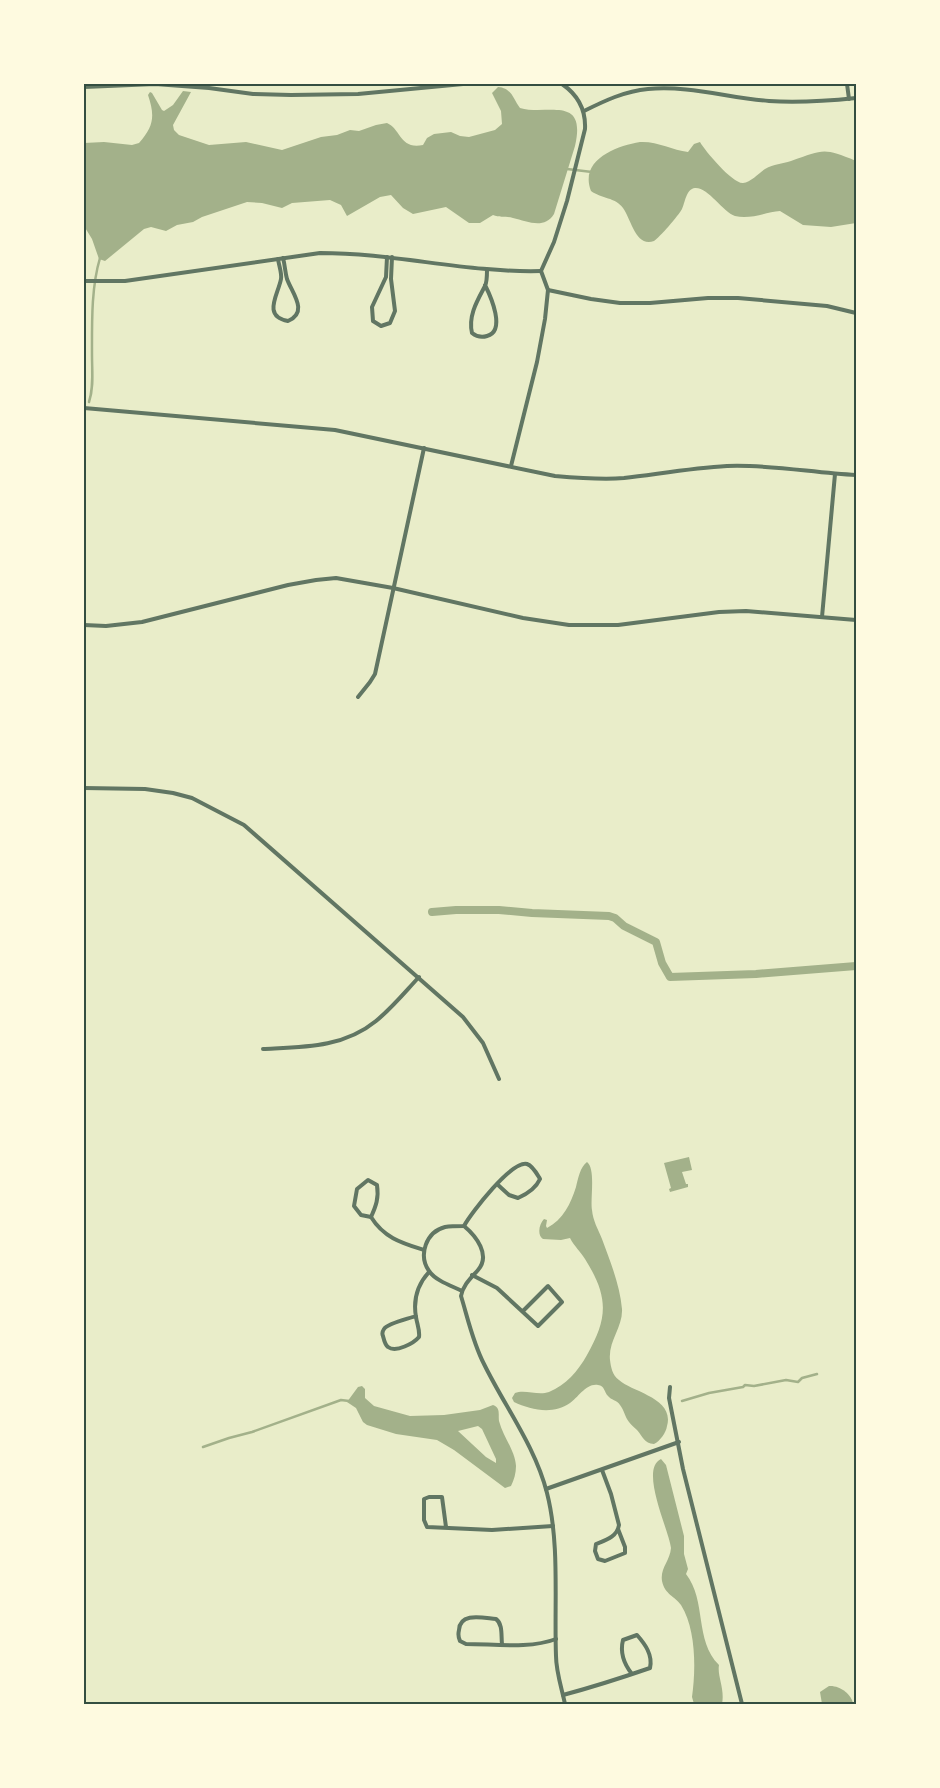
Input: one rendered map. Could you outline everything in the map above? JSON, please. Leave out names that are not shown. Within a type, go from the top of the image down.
[{"type":"street","points":[[84,87],[155,84],[209,88],[253,94],[292,95],[358,94],[462,84]]},
{"type":"street","points":[[511,466],[537,362],[545,318],[548,290],[542,271],[554,242],[580,154],[585,129],[584,111],[577,98],[562,84]]},
{"type":"street","points":[[847,84],[849,99]]},
{"type":"street","points":[[584,111],[612,97],[668,86],[736,98],[792,103],[856,98]]},
{"type":"street","points":[[84,281],[125,280],[320,253],[390,257],[487,270],[542,271]]},
{"type":"street","points":[[390,257],[395,311],[390,324],[381,326],[373,321],[371,312],[386,277],[390,257]]},
{"type":"street","points":[[281,259],[299,306],[295,316],[288,321],[280,319],[274,311],[274,303],[281,278],[281,259]]},
{"type":"street","points":[[485,285],[481,290],[470,326],[472,333],[476,337],[482,338],[491,336],[496,328],[496,315],[485,285],[487,270]]},
{"type":"street","points":[[548,290],[615,303],[738,298],[827,306],[856,313]]},
{"type":"street","points":[[84,408],[323,428],[555,476],[623,478],[728,466],[856,476]]},
{"type":"street","points":[[358,697],[374,674],[424,448]]},
{"type":"street","points":[[822,618],[835,474]]},
{"type":"street","points":[[84,625],[106,626],[142,622],[288,585],[326,578],[393,588],[523,618],[569,625],[618,626],[718,612],[746,611],[856,620]]},
{"type":"street","points":[[84,788],[146,789],[173,793],[192,798],[236,820],[252,831],[463,1017],[475,1030],[490,1056],[499,1079]]},
{"type":"street","points":[[263,1049],[321,1046],[352,1036],[365,1029],[384,1014],[419,977]]},
{"type":"street","points":[[464,1226],[480,1202],[497,1184],[521,1164],[531,1167],[540,1179],[532,1189],[518,1198],[509,1195],[497,1184]]},
{"type":"street","points":[[368,1180],[377,1185],[379,1195],[371,1217],[361,1216],[354,1206],[357,1189],[368,1180]]},
{"type":"street","points":[[371,1217],[378,1228],[385,1234],[424,1250]]},
{"type":"street","points":[[462,1291],[437,1279],[429,1272],[424,1257],[424,1250],[428,1239],[434,1232],[444,1228],[464,1226]]},
{"type":"street","points":[[464,1226],[476,1238],[482,1250],[483,1258],[482,1265],[472,1275],[461,1296],[479,1353],[534,1456],[546,1489],[553,1526],[556,1663],[565,1704]]},
{"type":"street","points":[[416,1316],[389,1325],[384,1329],[382,1333],[388,1348],[393,1349],[415,1342],[419,1337],[420,1331],[415,1309],[420,1285],[429,1272]]},
{"type":"street","points":[[472,1275],[496,1288],[538,1326],[562,1302],[548,1286],[523,1311]]},
{"type":"street","points":[[670,1387],[669,1398],[683,1469],[742,1704]]},
{"type":"street","points":[[546,1489],[679,1442]]},
{"type":"street","points":[[602,1470],[618,1520],[618,1529],[626,1547],[625,1554],[605,1561],[598,1559],[595,1551],[596,1544],[612,1537],[618,1529]]},
{"type":"street","points":[[446,1527],[442,1497],[430,1496],[424,1500],[424,1520],[427,1527],[492,1530],[553,1526]]},
{"type":"street","points":[[502,1644],[499,1621],[496,1619],[468,1618],[462,1620],[459,1625],[458,1638],[466,1644],[502,1644],[545,1643],[556,1639]]},
{"type":"street","points":[[563,1695],[632,1674],[650,1668],[651,1662],[646,1644],[637,1635],[623,1640],[621,1650],[628,1670],[632,1674]]},
{"type":"shaded area","points":[[498,87],[506,89],[520,108],[530,110],[562,110],[570,113],[575,119],[577,130],[575,146],[554,214],[545,222],[535,223],[493,215],[480,223],[469,223],[446,207],[413,214],[403,208],[391,195],[380,197],[347,216],[341,205],[330,200],[292,203],[282,208],[262,203],[247,202],[202,217],[193,222],[177,225],[166,231],[151,227],[144,229],[105,261],[99,259],[92,239],[84,226],[84,143],[104,142],[132,145],[139,143],[148,131],[152,120],[152,109],[148,95],[150,92],[164,111],[173,105],[183,91],[191,92],[173,125],[174,130],[179,135],[209,145],[246,142],[282,150],[321,137],[337,135],[350,130],[359,131],[387,123],[392,126],[405,142],[415,146],[423,145],[427,138],[434,134],[451,132],[469,137],[495,130],[502,124],[501,111],[492,93]]},
{"type":"shaded area","points":[[640,142],[688,152],[694,144],[700,142],[726,173],[738,182],[743,183],[768,167],[817,152],[829,152],[856,161],[856,223],[831,227],[803,225],[780,211],[752,216],[735,216],[730,214],[705,191],[695,188],[690,191],[680,212],[660,236],[654,241],[648,242],[638,237],[620,204],[591,191],[589,180],[590,171],[602,156],[621,147]]},
{"type":"shaded area","points":[[689,1157],[692,1170],[682,1172],[688,1187],[670,1192],[669,1189],[671,1188],[664,1163]]},
{"type":"shaded area","points":[[587,1162],[591,1171],[593,1218],[614,1273],[622,1309],[622,1316],[611,1347],[611,1368],[619,1380],[659,1402],[665,1409],[668,1416],[666,1429],[654,1444],[644,1439],[626,1418],[619,1403],[609,1397],[603,1388],[598,1385],[590,1386],[570,1403],[556,1409],[535,1409],[514,1402],[512,1398],[515,1393],[519,1392],[549,1392],[566,1381],[576,1372],[599,1330],[603,1307],[602,1296],[585,1259],[570,1238],[561,1240],[543,1239],[539,1232],[544,1219],[547,1220],[547,1228],[562,1216],[574,1193],[581,1170]]},
{"type":"shaded area","points":[[362,1386],[365,1389],[365,1398],[374,1406],[410,1416],[444,1415],[496,1406],[501,1427],[515,1460],[516,1471],[511,1486],[505,1488],[454,1450],[437,1440],[396,1434],[367,1425],[363,1422],[356,1408],[347,1402],[358,1387]],"holes":[[[478,1426],[482,1429],[496,1459],[496,1463],[486,1457],[458,1431]]]},
{"type":"shaded area","points":[[661,1459],[666,1465],[684,1536],[684,1554],[688,1569],[686,1574],[696,1596],[706,1644],[711,1655],[719,1665],[723,1693],[722,1704],[694,1704],[692,1697],[694,1650],[690,1626],[681,1605],[663,1586],[662,1572],[671,1548],[654,1487],[653,1475],[655,1465]]},
{"type":"shaded area","points":[[829,1686],[837,1687],[844,1691],[850,1697],[853,1704],[822,1704],[820,1692]]},
{"type":"waterway","points":[[567,169],[592,172]]},
{"type":"waterway","points":[[89,402],[92,385],[92,319],[100,258]]},
{"type":"waterway","points":[[432,912],[499,910],[609,916],[656,942],[662,963],[670,977],[756,974],[856,966]]},
{"type":"waterway","points":[[682,1401],[745,1385],[754,1386],[786,1380],[798,1382],[802,1378],[817,1374]]},
{"type":"waterway","points":[[203,1447],[252,1432],[341,1400],[349,1401]]}]
